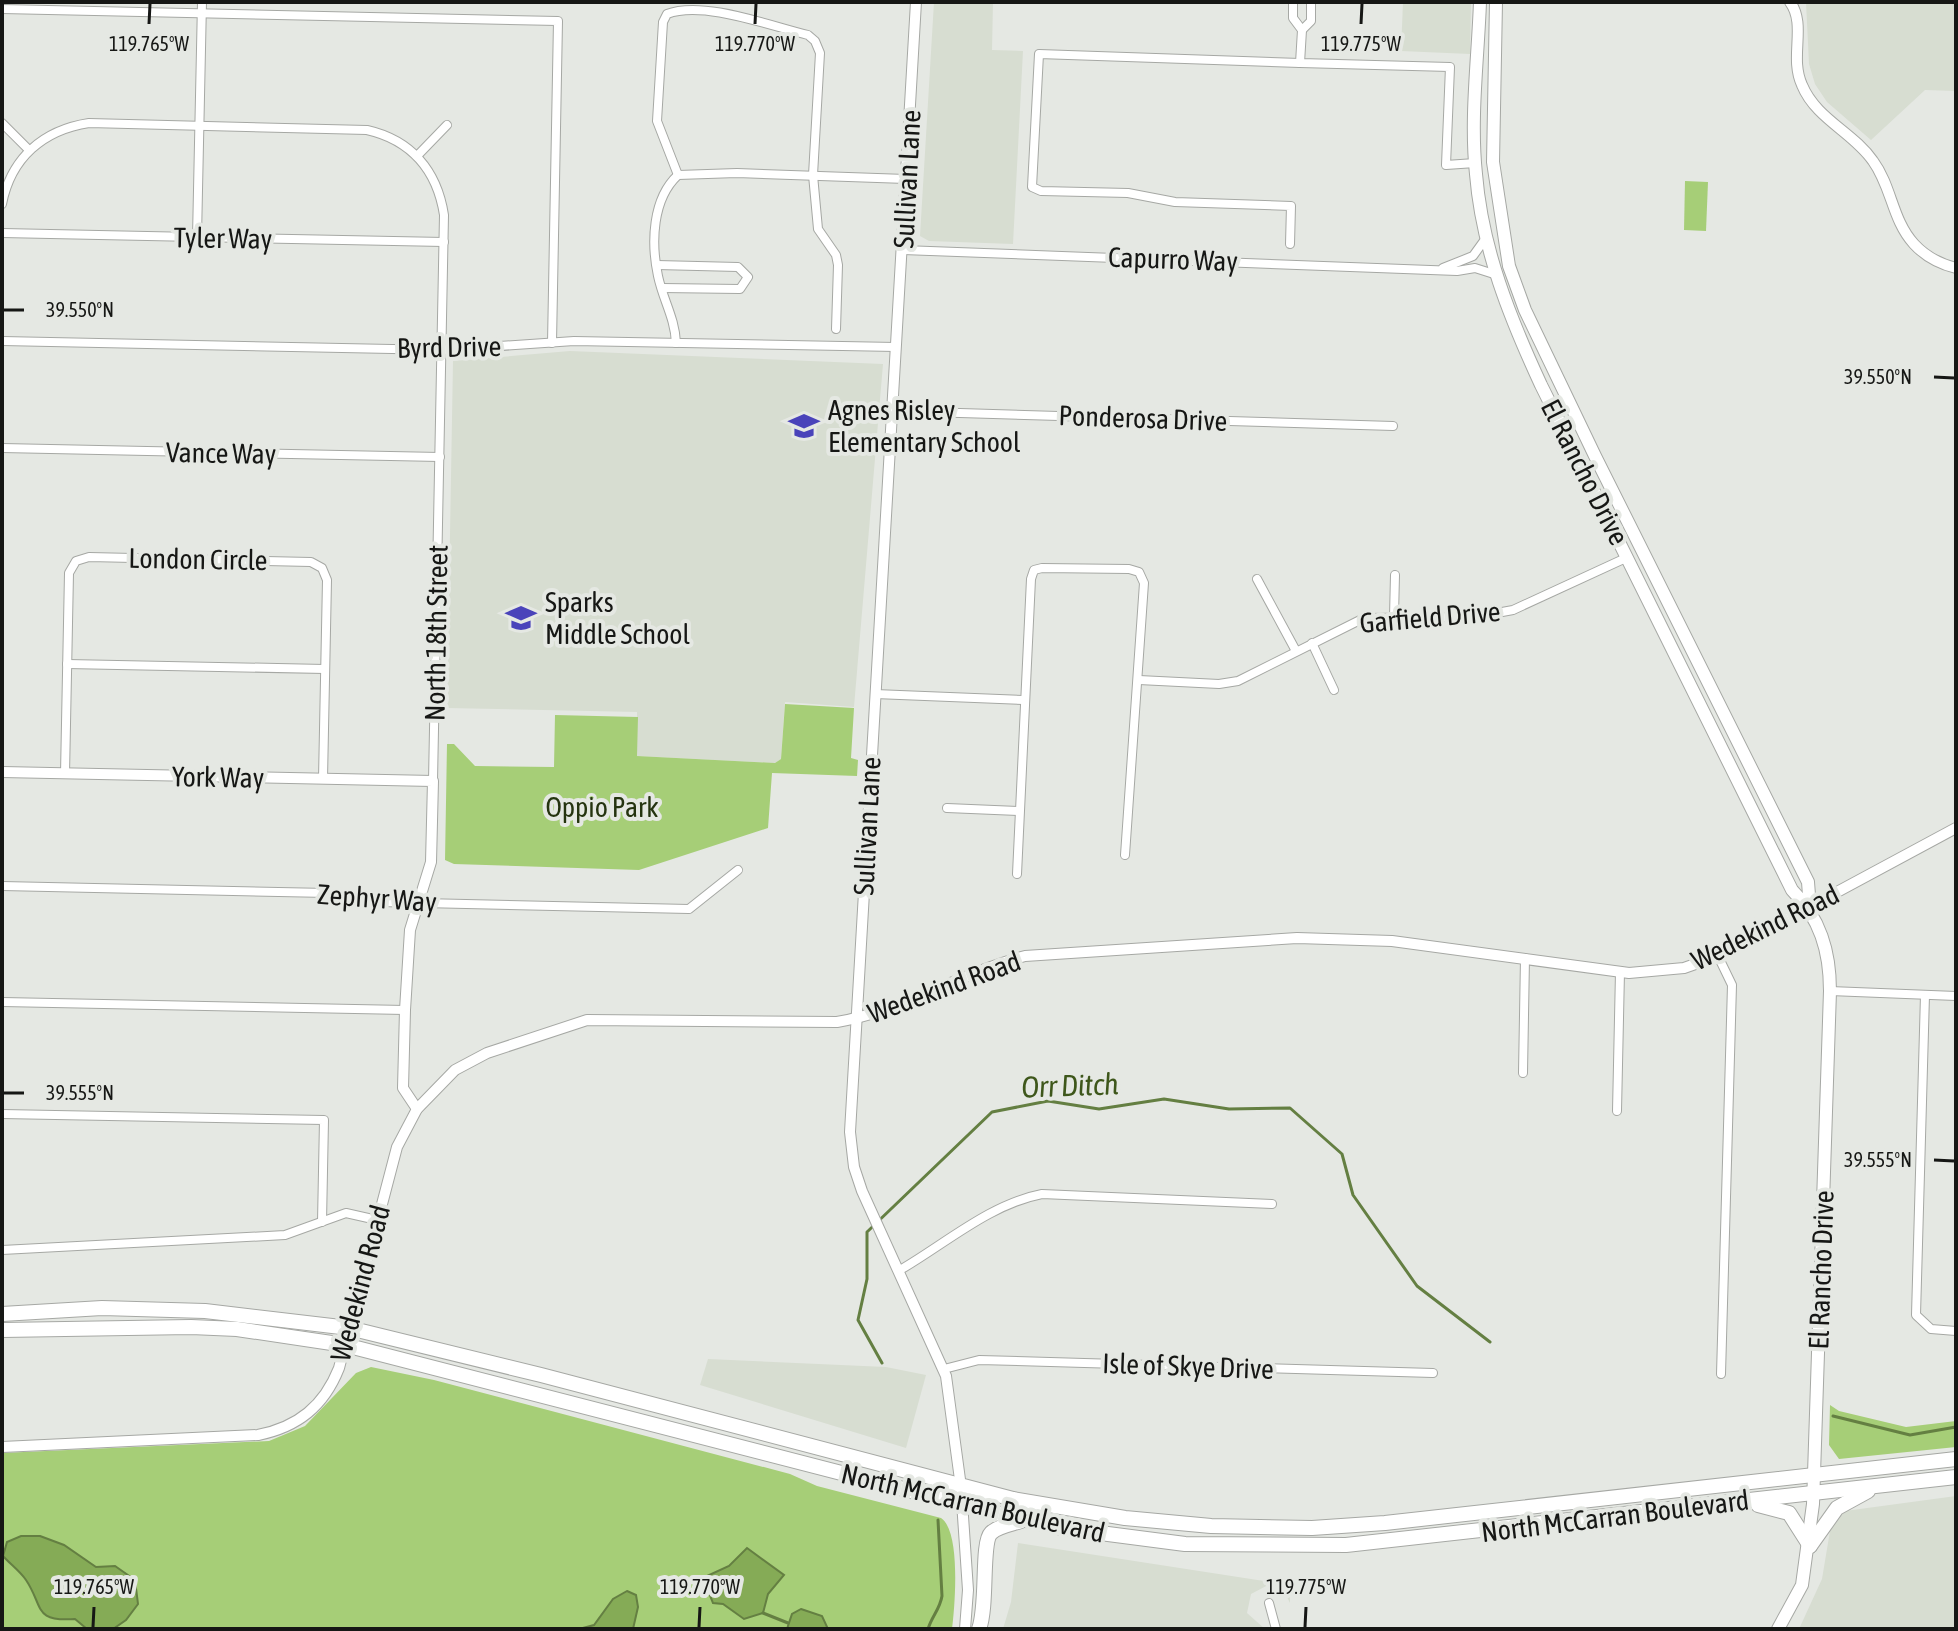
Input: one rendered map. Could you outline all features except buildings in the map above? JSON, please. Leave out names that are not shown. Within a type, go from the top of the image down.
[{"type":"main road","name":"El Rancho Drive","points":[[1480,2],[1475,163],[1486,238],[1520,339],[1792,890],[1810,908]]},
{"type":"main road","name":"El Rancho Drive","points":[[1496,2],[1493,162],[1504,249],[1525,310],[1808,882],[1810,908],[1826,948],[1830,991],[1815,1476],[1810,1546],[1802,1585],[1778,1629]]},
{"type":"main road","points":[[1481,212],[1488,219],[1497,244],[1504,249]]},
{"type":"main road","name":"North McCarran Boulevard","points":[[2,1314],[102,1308],[191,1311],[349,1328],[541,1375],[961,1487],[1125,1518],[1242,1528],[1312,1528],[1385,1523],[1956,1459]]},
{"type":"main road","name":"North McCarran Boulevard","points":[[2,1330],[191,1327],[252,1331],[345,1345],[1024,1520],[1185,1544],[1301,1547],[1396,1542],[1956,1477]]},
{"type":"main road","points":[[1739,1502],[1785,1511],[1801,1527],[1810,1546],[1837,1508],[1883,1486]]},
{"type":"main road","points":[[979,1629],[987,1596],[985,1543],[996,1529],[1024,1520]]},
{"type":"street","points":[[197,237],[202,2]]},
{"type":"street","name":"Sullivan Lane","points":[[916,2],[851,1150],[862,1191],[944,1369],[956,1426],[963,1505],[968,1590],[965,1629]]},
{"type":"street","points":[[1293,2],[1293,18],[1302,30],[1300,63]]},
{"type":"street","points":[[1302,30],[1311,21],[1311,2]]},
{"type":"street","points":[[1790,2],[1798,19],[1796,70],[1807,95],[1872,160],[1888,188],[1896,216],[1912,241],[1934,260],[1956,268]]},
{"type":"street","points":[[2,9],[558,21],[552,343]]},
{"type":"street","points":[[678,175],[657,121],[660,52],[667,14],[691,9],[808,35],[815,41],[820,53],[813,175],[818,229],[836,255],[838,265],[836,329]]},
{"type":"street","points":[[1290,244],[1291,206],[1175,202],[1128,193],[1041,191],[1032,187],[1039,54],[1450,67],[1446,165],[1475,163]]},
{"type":"street","points":[[2,123],[29,150]]},
{"type":"street","points":[[2,204],[10,176],[29,150],[45,137],[74,125],[367,130],[394,139],[417,156],[447,125]]},
{"type":"street","name":"North 18th Street","points":[[417,156],[431,172],[442,200],[444,242],[431,862],[410,930],[405,1010],[403,1088],[417,1109]]},
{"type":"street","points":[[676,343],[671,309],[657,265],[659,203],[662,193],[678,175],[906,179]]},
{"type":"street","name":"Tyler Way","points":[[2,233],[444,242]]},
{"type":"street","name":"Capurro Way","points":[[1442,269],[1473,256],[1486,238]]},
{"type":"street","name":"Capurro Way","points":[[903,250],[1475,268],[1497,275]]},
{"type":"street","points":[[657,265],[738,267],[748,277],[747,283],[740,289],[662,288]]},
{"type":"street","name":"Byrd Drive","points":[[2,341],[442,350],[552,343],[896,347]]},
{"type":"street","name":"Ponderosa Drive","points":[[893,411],[1393,426]]},
{"type":"street","name":"Vance Way","points":[[2,448],[440,457]]},
{"type":"street","name":"Garfield Drive","points":[[1139,680],[1207,684],[1238,681],[1364,618],[1468,617],[1513,610],[1628,557]]},
{"type":"street","name":"London Circle","points":[[65,774],[72,566],[83,558],[120,558],[317,564],[327,580],[323,779]]},
{"type":"street","points":[[1017,874],[1023,700],[1034,570],[1129,569],[1139,572],[1144,583],[1125,855]]},
{"type":"street","points":[[1394,616],[1395,575]]},
{"type":"street","points":[[1257,579],[1296,651]]},
{"type":"street","points":[[1312,643],[1334,690]]},
{"type":"street","points":[[67,664],[325,669]]},
{"type":"street","points":[[875,694],[1023,700]]},
{"type":"street","name":"York Way","points":[[2,772],[433,781]]},
{"type":"street","points":[[947,808],[1019,811]]},
{"type":"street","name":"Wedekind Road","points":[[2,1447],[275,1431],[306,1416],[326,1395],[345,1345],[397,1147],[417,1109],[441,1082],[471,1061],[587,1020],[837,1022],[857,1018],[990,966],[1025,956],[1323,938],[1392,941],[1620,972],[1648,973],[1684,968],[1718,956],[1956,828]]},
{"type":"street","name":"Zephyr Way","points":[[2,886],[328,893],[378,902],[689,909],[738,870]]},
{"type":"street","points":[[1718,956],[1732,985],[1721,1374]]},
{"type":"street","points":[[1523,1073],[1525,958]]},
{"type":"street","points":[[1617,1111],[1620,972]]},
{"type":"street","points":[[1830,991],[1956,996]]},
{"type":"street","points":[[1925,995],[1916,1315],[1923,1326],[1956,1331]]},
{"type":"street","points":[[2,1002],[405,1010]]},
{"type":"street","points":[[2,1114],[324,1120],[322,1222]]},
{"type":"street","points":[[900,1270],[997,1210],[1042,1194],[1272,1204]]},
{"type":"street","points":[[2,1250],[285,1235],[346,1213],[377,1220]]},
{"type":"street","name":"Isle of Skye Drive","points":[[944,1369],[979,1360],[1433,1373]]},
{"type":"street","points":[[1269,1603],[1276,1629]]},
{"type":"shaded area","points":[[934,2],[993,2],[992,50],[1023,51],[1013,244],[929,241],[920,236]]},
{"type":"shaded area","points":[[1403,2],[1471,2],[1470,54],[1401,51]]},
{"type":"shaded area","points":[[1806,2],[1956,2],[1956,91],[1925,90],[1871,140],[1827,102],[1815,84],[1809,64]]},
{"type":"shaded area","points":[[570,351],[883,364],[854,707],[785,702],[781,759],[775,763],[637,756],[637,712],[447,708],[453,361]]},
{"type":"shaded area","points":[[708,1359],[886,1367],[926,1375],[906,1448],[700,1385]]},
{"type":"shaded area","points":[[1956,1496],[1956,1629],[1799,1629],[1822,1579],[1830,1531],[1845,1511]]},
{"type":"shaded area","points":[[21,1536],[40,1536],[64,1545],[96,1567],[115,1566],[135,1580],[138,1604],[126,1620],[113,1629],[87,1629],[75,1619],[46,1615],[26,1580],[3,1556],[7,1542]]},
{"type":"shaded area","points":[[1018,1543],[1290,1585],[1290,1603],[1283,1589],[1270,1584],[1251,1594],[1247,1613],[1265,1629],[1003,1629],[1011,1602]]},
{"type":"shaded area","points":[[747,1548],[784,1575],[768,1594],[763,1613],[744,1619],[723,1604],[713,1603],[705,1583],[707,1576],[729,1566]]},
{"type":"shaded area","points":[[627,1591],[636,1595],[638,1607],[633,1629],[579,1629],[594,1625],[613,1599]]},
{"type":"shaded area","points":[[801,1609],[822,1616],[828,1629],[787,1629],[792,1614]]},
{"type":"green space","points":[[1685,181],[1708,182],[1706,231],[1684,230]]},
{"type":"green space","name":"Oppio Park","points":[[785,704],[854,708],[851,758],[858,760],[857,776],[772,773],[768,828],[639,870],[454,864],[445,860],[447,744],[454,744],[475,766],[554,767],[555,715],[638,717],[637,756],[775,763],[781,759]]},
{"type":"green space","points":[[371,1367],[434,1380],[790,1474],[817,1486],[941,1518],[952,1538],[954,1553],[952,1629],[2,1629],[2,1453],[269,1441],[305,1426],[356,1373]]},
{"type":"green space","points":[[1830,1405],[1839,1411],[1906,1427],[1956,1421],[1956,1447],[1839,1459],[1829,1445]]},
{"type":"waterway","name":"Orr Ditch","points":[[882,1363],[858,1320],[867,1279],[867,1232],[992,1112],[1048,1101],[1099,1109],[1164,1099],[1229,1109],[1290,1108],[1342,1154],[1353,1195],[1417,1286],[1490,1342]]},
{"type":"waterway","name":"Orr Ditch","points":[[1833,1416],[1910,1435],[1956,1427]]},
{"type":"waterway","name":"Orr Ditch","points":[[928,1629],[942,1596],[938,1520]]},
{"type":"waterway","points":[[763,1613],[788,1623]]},
{"type":"place","name":"Agnes Risley Elementary School","points":[[804,426]]},
{"type":"place","name":"Sparks Middle School","points":[[521,618]]}]
